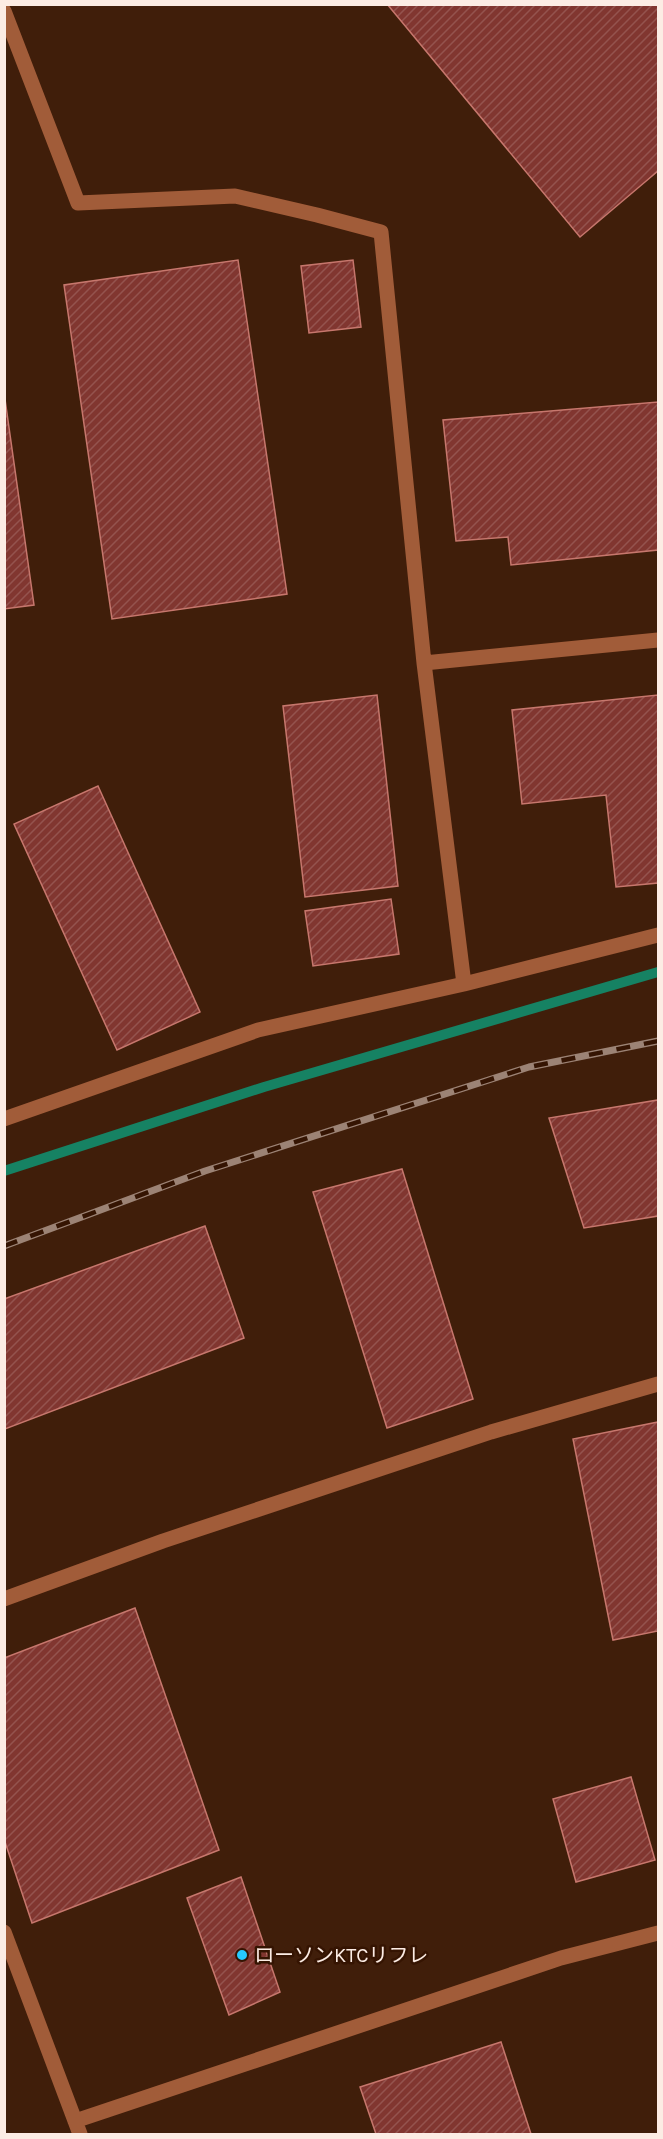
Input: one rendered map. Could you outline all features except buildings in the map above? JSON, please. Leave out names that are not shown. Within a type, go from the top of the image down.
[{"type":"street","points":[[4,10],[78,203],[236,196],[381,232],[424,663],[464,984]]},
{"type":"street","points":[[424,663],[658,640]]},
{"type":"street","points":[[4,1119],[258,1030],[464,984],[658,935]]},
{"type":"street","points":[[4,1599],[163,1541],[491,1432],[658,1384]]},
{"type":"street","points":[[4,1932],[77,2128],[561,1958],[658,1933]]},
{"type":"waterway","points":[[4,1171],[264,1087],[658,972]]},
{"type":"railway","points":[[4,1246],[205,1171],[529,1067],[658,1041]]},
{"type":"place","name":"ローソンKTCリフレ","points":[[242,1955]]}]
